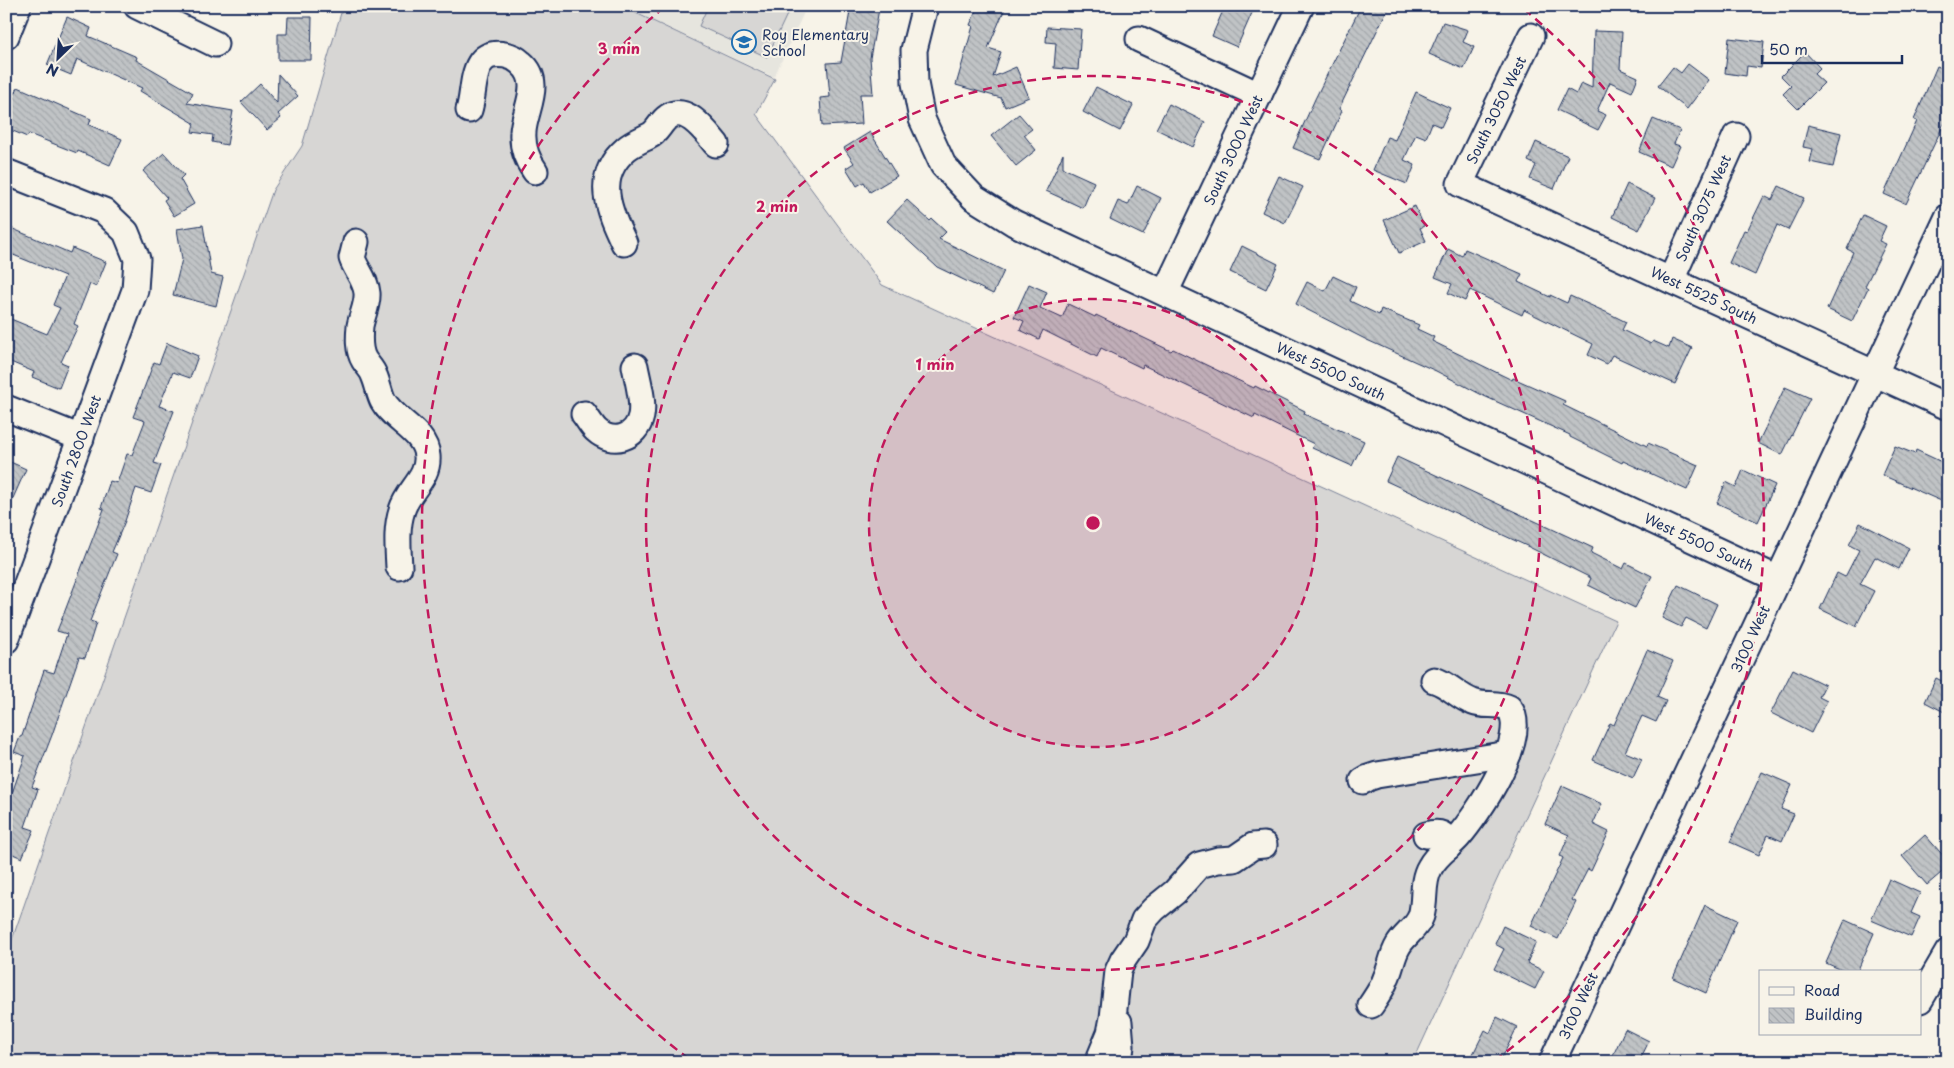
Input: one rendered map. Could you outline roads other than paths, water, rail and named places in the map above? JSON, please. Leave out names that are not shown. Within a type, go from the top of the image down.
[{"type":"street","points":[[6,36],[18,6]]},
{"type":"street","points":[[136,6],[215,44]]},
{"type":"street","name":"West 5500 South","points":[[925,6],[914,50],[915,83],[922,119],[942,165],[974,198],[1014,222],[1778,579]]},
{"type":"street","name":"South 3000 West","points":[[1165,293],[1301,6]]},
{"type":"street","name":"South 3050 West","points":[[1460,184],[1531,36]]},
{"type":"street","points":[[1139,39],[1259,95]]},
{"type":"street","points":[[469,110],[474,94],[477,67],[482,61],[497,54],[506,55],[516,59],[524,66],[529,73],[532,92],[524,123],[523,145],[530,165],[535,171]]},
{"type":"street","points":[[624,243],[608,206],[606,186],[615,160],[626,149],[653,134],[669,116],[679,114],[687,116],[698,124],[716,144]]},
{"type":"street","name":"South 3075 West","points":[[1671,280],[1736,136]]},
{"type":"street","name":"South 2800 West","points":[[6,172],[104,212],[126,232],[137,259],[135,290],[8,632]]},
{"type":"street","name":"West 5525 South","points":[[1460,184],[1948,407]]},
{"type":"street","name":"3100 West","points":[[1552,1062],[1948,217]]},
{"type":"street","points":[[356,242],[352,258],[366,286],[367,293],[361,325],[360,352],[372,371],[380,395],[388,408],[413,431],[427,453],[424,475],[411,490],[401,511],[398,542],[399,566]]},
{"type":"street","points":[[584,414],[595,429],[608,437],[627,437],[632,433],[641,417],[642,406],[635,366]]},
{"type":"street","points":[[6,408],[80,438]]},
{"type":"street","points":[[1371,1005],[1387,978],[1398,944],[1419,920],[1429,868],[1459,836],[1496,783],[1508,754],[1514,724],[1513,713],[1509,708],[1496,704],[1471,702],[1445,684],[1434,680]]},
{"type":"street","points":[[1363,781],[1377,775],[1508,754]]},
{"type":"street","points":[[1426,835],[1437,833],[1444,835],[1448,848]]},
{"type":"street","points":[[1111,1052],[1117,977],[1120,966],[1133,946],[1142,924],[1154,909],[1174,892],[1199,865],[1218,860],[1234,859],[1254,846],[1264,845]]},
{"type":"street","points":[[1922,997],[1948,952]]},
{"type":"place","name":"Roy Elementary School","points":[[744,42]]}]
